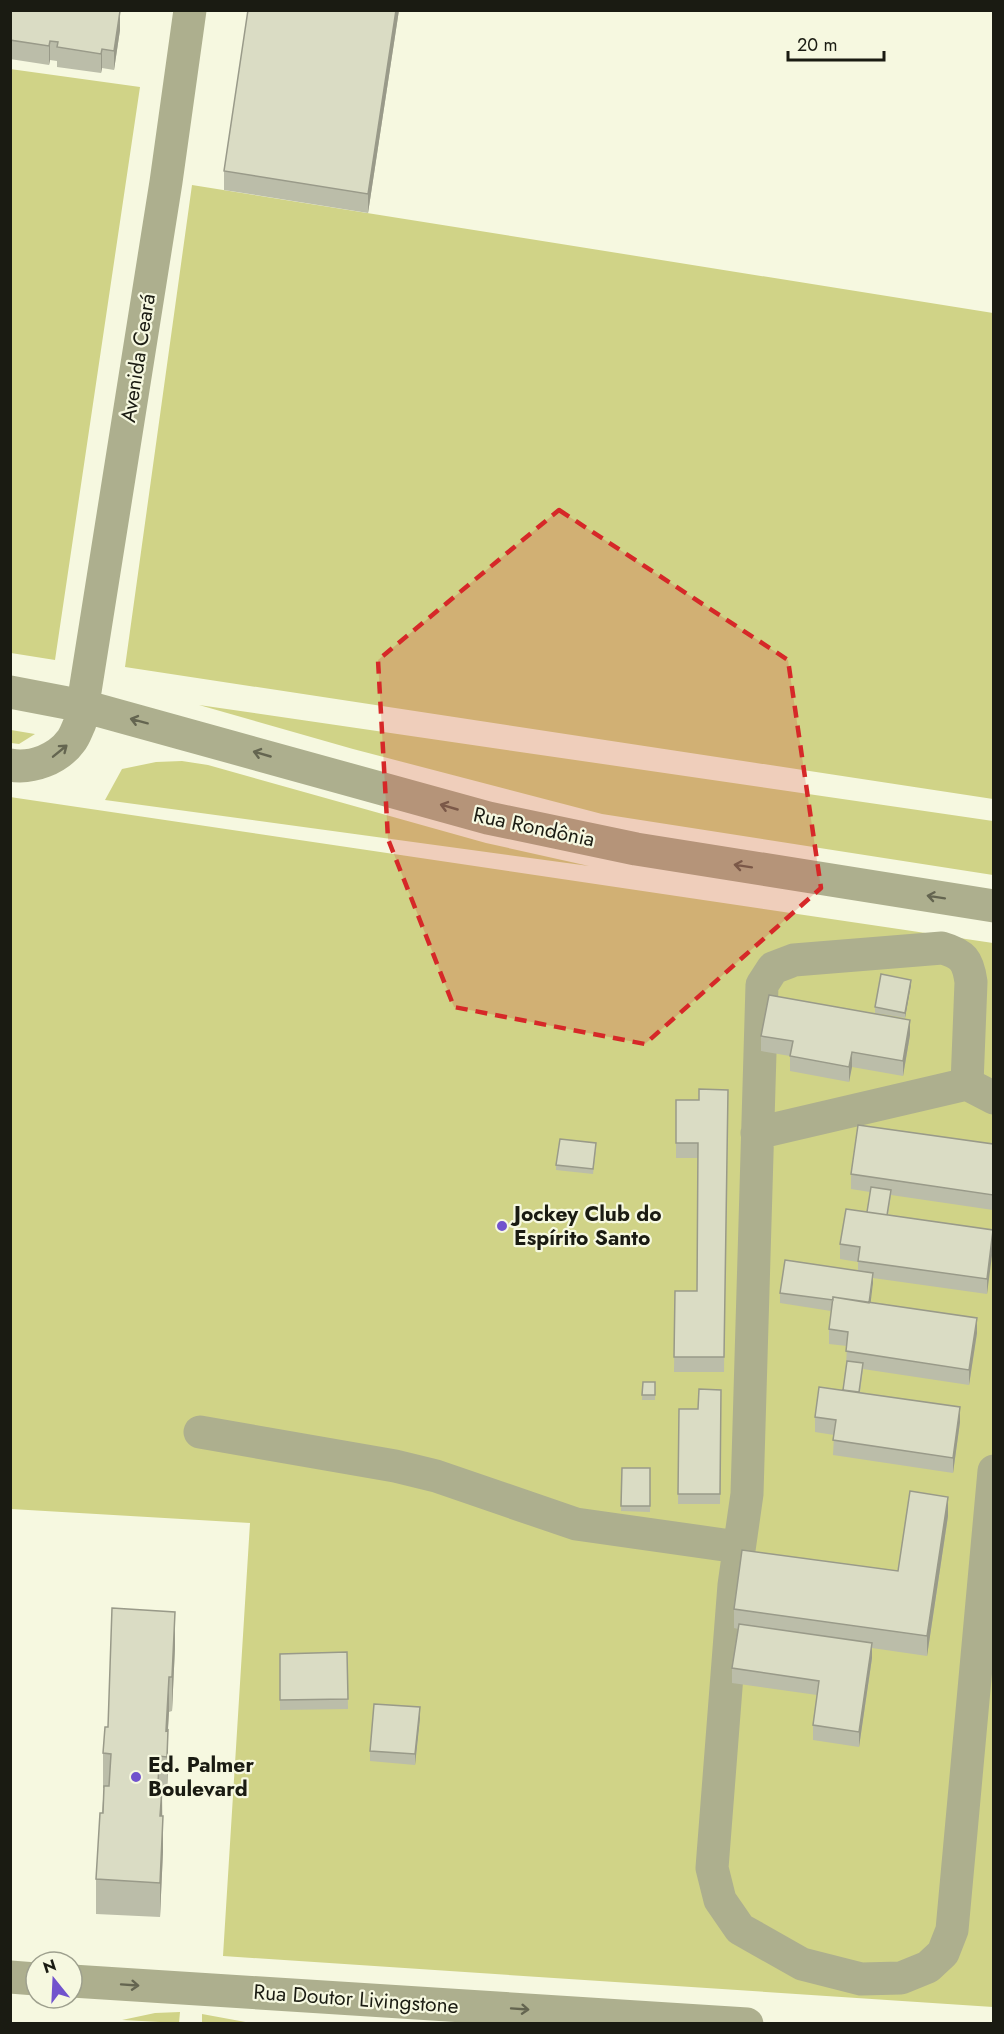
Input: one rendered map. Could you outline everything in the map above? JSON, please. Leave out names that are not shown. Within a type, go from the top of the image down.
[{"type":"street","name":"Avenida Ceará","points":[[83,706],[164,194],[190,10]]},
{"type":"street","name":"Rua Rondônia","points":[[10,692],[83,706],[488,818],[636,849],[993,906]]},
{"type":"street","points":[[10,765],[18,767],[46,762],[71,742],[80,723],[83,706]]},
{"type":"street","points":[[757,1133],[980,1091],[969,966],[958,953],[942,948],[794,960],[773,968],[762,985],[757,1133],[747,1494],[738,1547],[712,1868],[720,1900],[740,1929],[802,1964],[861,1979],[901,1978],[928,1967],[943,1953],[952,1930],[993,1471]]},
{"type":"street","points":[[200,1432],[436,1476],[576,1524],[738,1547]]},
{"type":"street","name":"Rua Doutor Livingstone","points":[[84,1982],[672,2022],[747,2024]]},
{"type":"highlighted area","points":[[559,510],[788,660],[821,888],[645,1044],[454,1007],[388,839],[378,660]]},
{"type":"green space","points":[[10,69],[140,87],[55,660],[11,653]]},
{"type":"green space","points":[[192,185],[993,313],[993,799],[125,667]]},
{"type":"green space","points":[[199,705],[993,821],[993,875],[602,814],[353,749]]},
{"type":"green space","points":[[10,730],[35,734],[19,744],[11,743]]},
{"type":"green space","points":[[182,761],[208,765],[486,843],[589,866],[105,800],[122,769],[156,762]]},
{"type":"green space","name":"Jockey Club do Espírito Santo","points":[[10,797],[993,943],[993,2007],[223,1956],[250,1523],[11,1509]]},
{"type":"green space","points":[[180,2012],[179,2023],[122,2020],[155,2013]]},
{"type":"green space","points":[[202,2014],[251,2023],[202,2023]]},
{"type":"building","points":[[10,10],[120,11],[114,51],[102,49],[101,54],[57,47],[58,42],[50,41],[49,46],[10,40]]},
{"type":"building","points":[[248,10],[396,10],[368,194],[224,171]]},
{"type":"building","points":[[881,974],[911,980],[905,1013],[875,1007]]},
{"type":"building","points":[[769,995],[910,1020],[903,1061],[852,1052],[849,1067],[790,1056],[793,1041],[761,1036]]},
{"type":"building","points":[[699,1089],[728,1090],[724,1357],[674,1357],[675,1291],[697,1291],[698,1143],[676,1143],[676,1100],[699,1100]]},
{"type":"building","points":[[858,1125],[993,1144],[993,1195],[851,1174]]},
{"type":"building","points":[[560,1139],[596,1143],[593,1169],[556,1165]]},
{"type":"building","points":[[871,1187],[891,1190],[887,1215],[867,1212]]},
{"type":"building","points":[[846,1209],[993,1230],[987,1279],[858,1261],[860,1247],[840,1244]]},
{"type":"building","points":[[785,1260],[873,1273],[869,1303],[833,1297],[833,1300],[780,1293]]},
{"type":"building","points":[[833,1297],[977,1318],[969,1370],[846,1351],[848,1332],[829,1329]]},
{"type":"building","points":[[847,1361],[863,1363],[859,1392],[843,1390]]},
{"type":"building","points":[[643,1382],[655,1382],[655,1395],[642,1395]]},
{"type":"building","points":[[819,1387],[960,1407],[953,1458],[833,1440],[836,1420],[815,1417]]},
{"type":"building","points":[[699,1389],[721,1390],[720,1494],[678,1494],[679,1409],[698,1409]]},
{"type":"building","points":[[622,1468],[650,1468],[650,1506],[621,1506]]},
{"type":"building","points":[[910,1491],[948,1497],[927,1636],[734,1609],[742,1550],[898,1571]]},
{"type":"building","name":"Ed. Palmer Boulevard","points":[[112,1608],[175,1612],[172,1677],[169,1677],[166,1731],[168,1730],[167,1757],[159,1756],[158,1789],[162,1789],[160,1816],[163,1816],[160,1883],[96,1879],[100,1813],[103,1813],[104,1786],[109,1786],[111,1754],[103,1753],[105,1727],[108,1727]]},
{"type":"building","points":[[739,1624],[872,1643],[859,1732],[813,1725],[819,1681],[732,1668]]},
{"type":"building","points":[[347,1652],[348,1699],[280,1700],[280,1654]]},
{"type":"building","points":[[374,1704],[420,1707],[415,1754],[370,1751]]},
{"type":"place","name":"Jockey Club do Espírito Santo","points":[[502,1226]]},
{"type":"place","name":"Ed. Palmer Boulevard","points":[[136,1777]]}]
